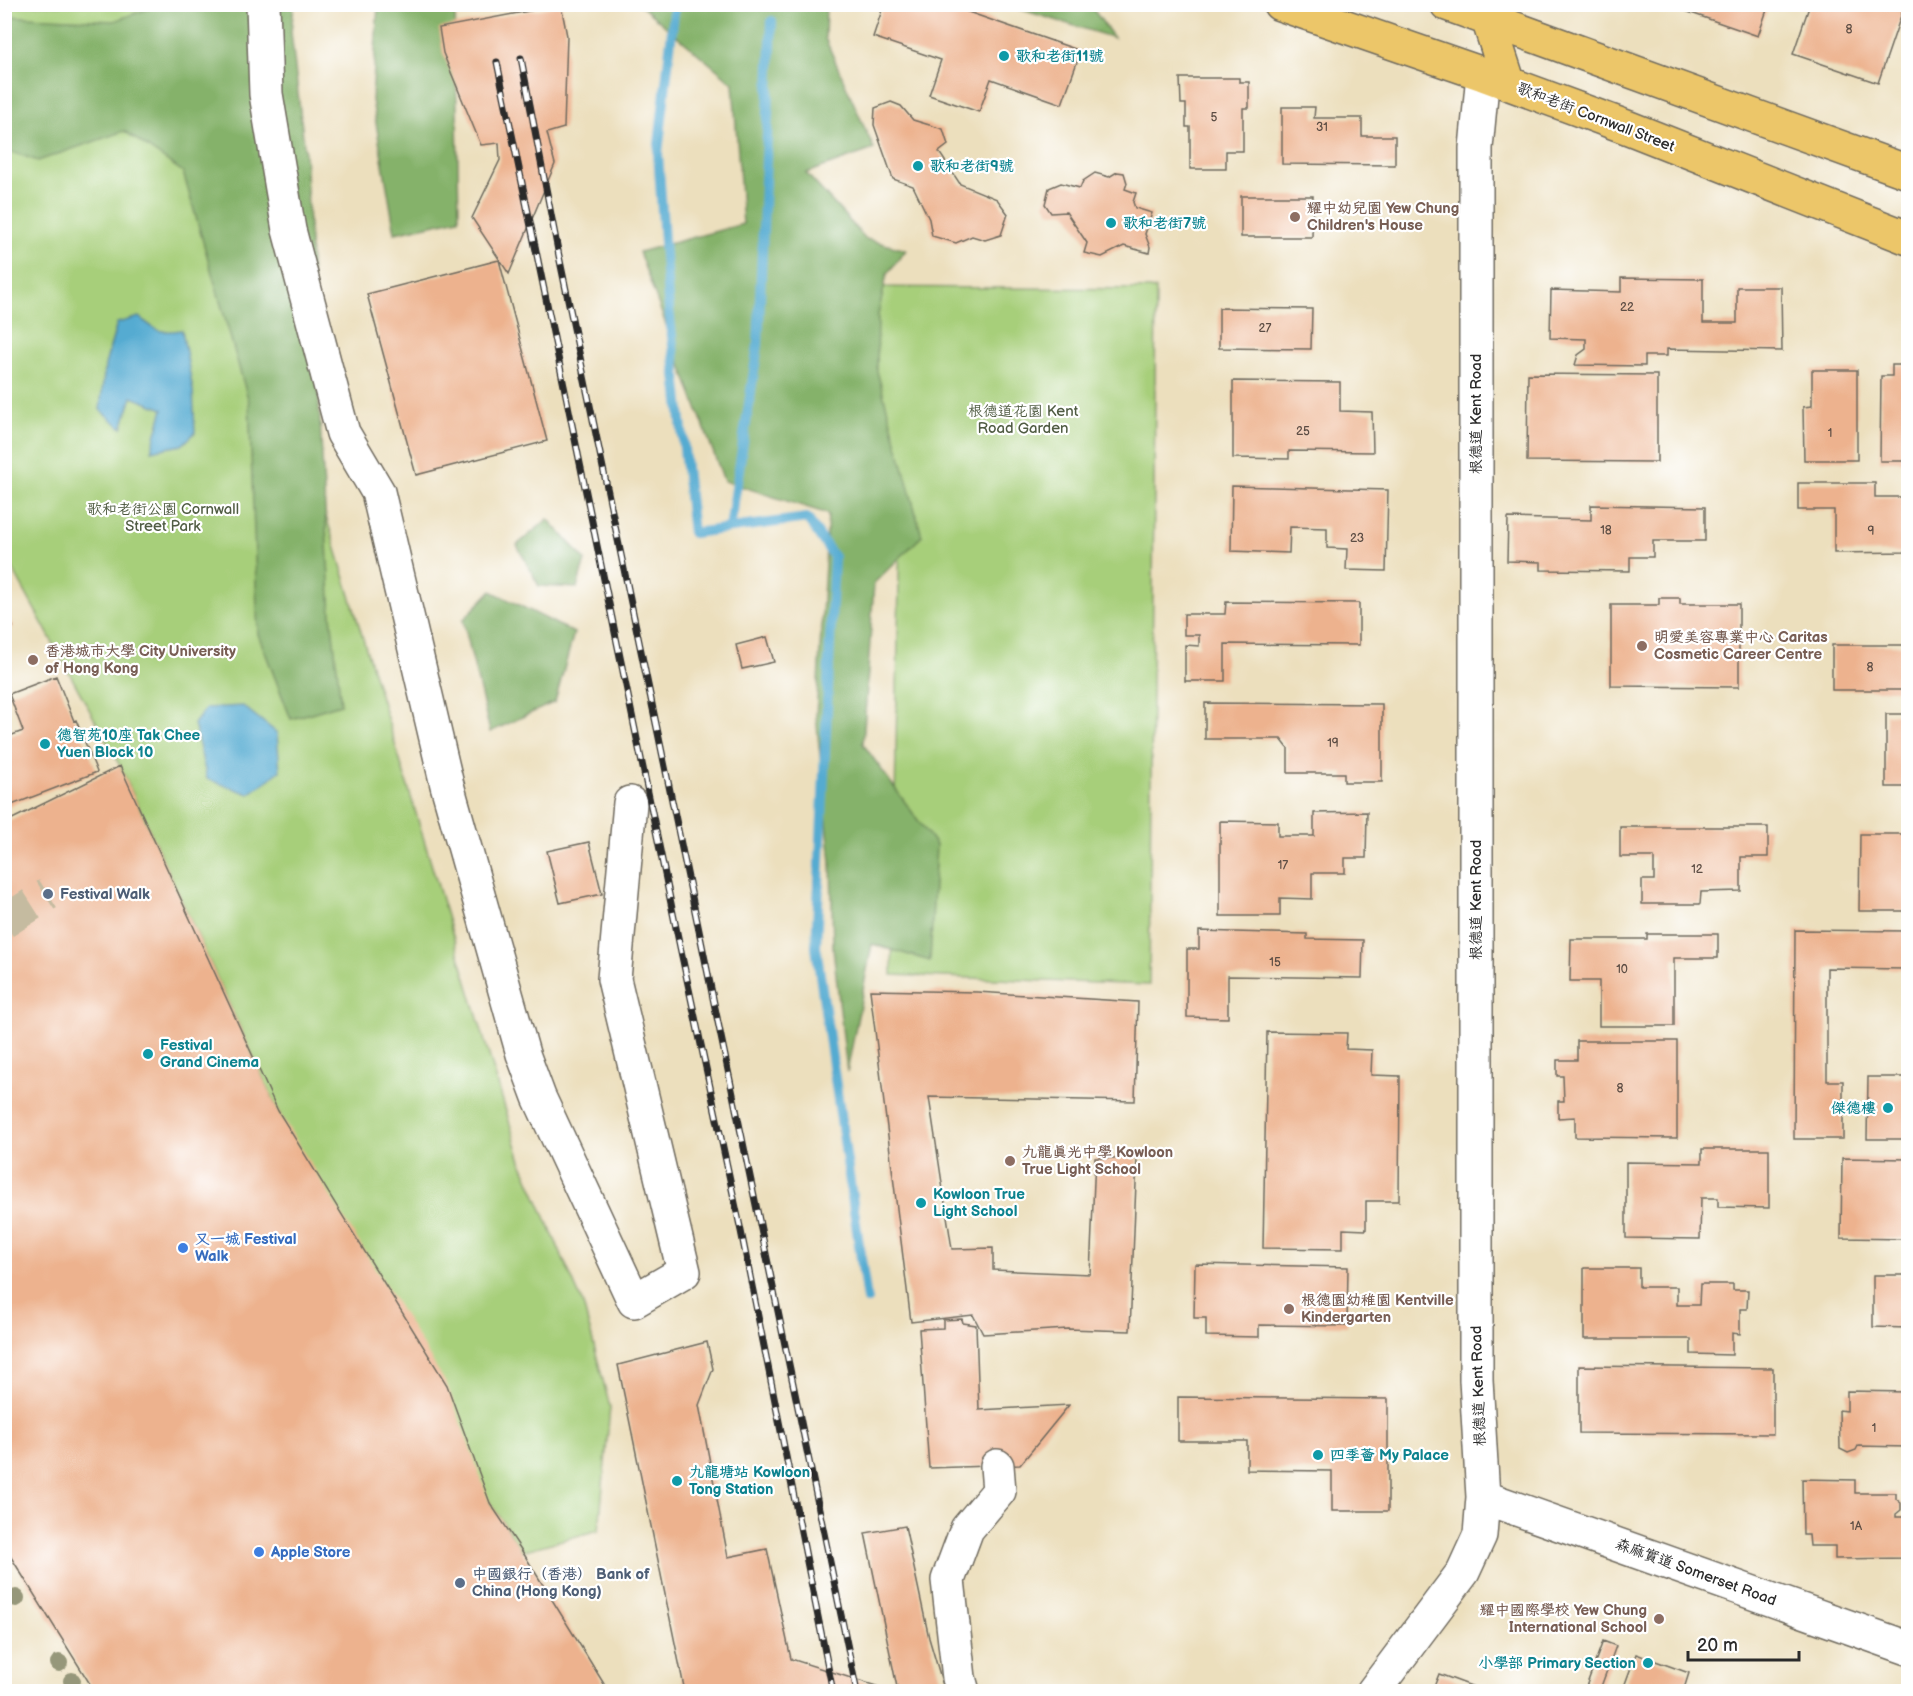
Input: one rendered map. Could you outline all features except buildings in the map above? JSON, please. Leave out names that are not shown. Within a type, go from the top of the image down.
[{"type":"main road","name":"歌和老街 Cornwall Street","points":[[1280,4],[1629,128],[1908,238]]},
{"type":"main road","points":[[1471,9],[1496,79]]},
{"type":"main road","points":[[1471,9],[1908,172]]},
{"type":"street","points":[[263,4],[266,94],[289,230],[343,433],[378,492],[447,785],[523,1054],[539,1097],[634,1301],[684,1272],[614,979],[630,803]]},
{"type":"street","name":"根德道 Kent Road","points":[[1373,1692],[1463,1572],[1480,1535],[1483,1497],[1476,1380],[1476,148],[1496,79]]},
{"type":"street","points":[[963,1692],[959,1678],[948,1580],[967,1529],[999,1491],[997,1466]]},
{"type":"street","name":"森麻實道 Somerset Road","points":[[1483,1497],[1908,1648]]},
{"type":"green space","name":"歌和老街公園 Cornwall Street Park","points":[[4,5],[237,5],[280,364],[522,1164],[583,1304],[610,1407],[599,1530],[522,1551],[490,1503],[278,1111],[120,766],[5,555]]},
{"type":"green space","points":[[158,5],[294,5],[291,32],[305,154],[331,615],[341,704],[291,719],[258,634],[249,402],[183,172],[124,131],[38,161],[5,150],[4,16],[114,21]]},
{"type":"green space","points":[[378,5],[455,5],[459,219],[395,233],[372,100]]},
{"type":"green space","points":[[640,5],[826,5],[825,38],[874,149],[806,173],[866,239],[906,250],[887,274],[878,315],[877,371],[922,536],[874,583],[863,744],[936,845],[930,961],[872,944],[847,1072],[833,948],[831,862],[816,716],[828,514],[724,481],[639,252],[743,224],[733,83]]},
{"type":"green space","points":[[1006,5],[1090,5],[1114,38]]},
{"type":"green space","name":"根德道花園 Kent Road Garden","points":[[858,287],[1156,289],[1149,985],[892,975],[901,467],[854,456]]},
{"type":"green space","points":[[548,519],[585,560],[577,588],[539,586],[517,545]]},
{"type":"green space","points":[[491,591],[574,633],[555,702],[490,732],[463,620]]},
{"type":"water","points":[[139,317],[159,330],[182,330],[193,390],[195,433],[182,445],[151,451],[163,409],[132,397],[122,428],[100,410],[105,365],[117,323]]},
{"type":"water","points":[[243,706],[277,733],[280,771],[249,794],[207,779],[194,724],[206,708]]},
{"type":"waterway","points":[[675,4],[658,153],[668,299],[693,533],[807,518],[834,557],[816,947],[867,1300]]},
{"type":"waterway","points":[[730,528],[758,345],[772,21]]},
{"type":"tunnel","points":[[4,922],[48,894]]},
{"type":"railway","points":[[521,58],[559,256],[857,1692]]},
{"type":"railway","points":[[497,62],[741,1231],[833,1692]]},
{"type":"place","name":"歌和老街11號","points":[[1004,56]]},
{"type":"place","name":"歌和老街9號","points":[[918,166]]},
{"type":"place","name":"耀中幼兒園 Yew Chung Children's House","points":[[1295,217]]},
{"type":"place","name":"歌和老街7號","points":[[1111,223]]},
{"type":"place","name":"明愛美容專業中心 Caritas Cosmetic Career Centre","points":[[1642,646]]},
{"type":"place","name":"香港城市大學 City University of Hong Kong","points":[[33,660]]},
{"type":"place","name":"德智苑10座 Tak Chee Yuen Block 10","points":[[45,744]]},
{"type":"place","name":"Festival Walk","points":[[48,894]]},
{"type":"place","name":"Festival Grand Cinema","points":[[148,1054]]},
{"type":"place","name":"傑德樓","points":[[1888,1108]]},
{"type":"place","name":"九龍真光中學 Kowloon True Light School","points":[[1010,1161]]},
{"type":"place","name":"Kowloon True Light School","points":[[921,1203]]},
{"type":"place","name":"又一城 Festival Walk","points":[[183,1248]]},
{"type":"place","name":"根德園幼稚園 Kentville Kindergarten","points":[[1289,1309]]},
{"type":"place","name":"四季薈 My Palace","points":[[1318,1455]]},
{"type":"place","name":"九龍塘站 Kowloon Tong Station","points":[[677,1481]]},
{"type":"place","name":"Apple Store","points":[[259,1552]]},
{"type":"place","name":"中國銀行（香港） Bank of China (Hong Kong)","points":[[460,1583]]},
{"type":"place","name":"耀中國際學校 Yew Chung International School","points":[[1659,1619]]},
{"type":"place","name":"小學部 Primary Section","points":[[1648,1663]]}]
